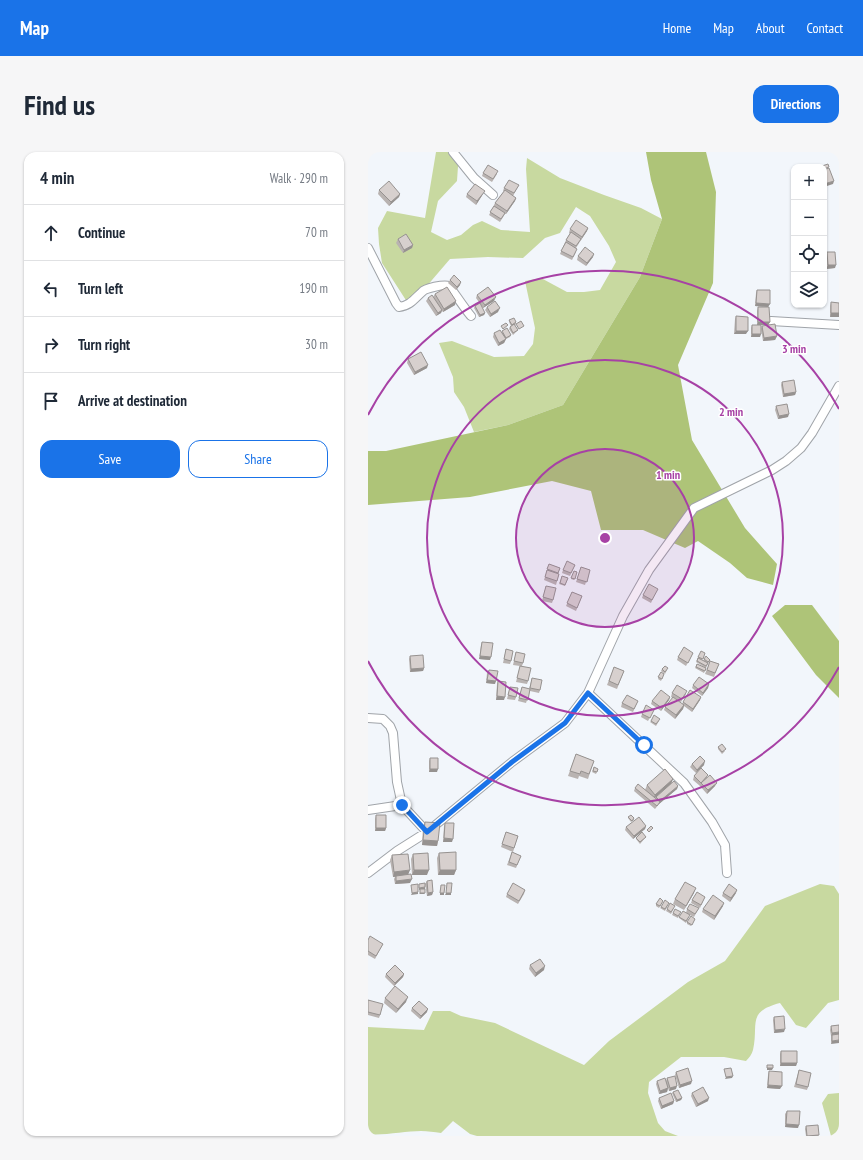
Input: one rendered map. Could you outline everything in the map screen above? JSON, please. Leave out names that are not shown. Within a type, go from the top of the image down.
[{"type":"street","points":[[453,152],[474,178],[493,195]]},
{"type":"street","points":[[368,248],[399,307],[414,301],[423,290],[443,285],[449,286],[471,316]]},
{"type":"street","points":[[771,321],[839,325]]},
{"type":"street","points":[[368,872],[427,832],[512,762],[565,723],[588,693],[623,616],[649,570],[673,538],[688,514],[694,508],[772,470],[786,461],[801,448],[812,433],[839,386]]},
{"type":"street","points":[[588,693],[684,783],[712,822],[724,845],[727,873]]},
{"type":"street","points":[[368,718],[383,719],[390,726],[393,733],[396,782],[402,805],[427,832]]},
{"type":"street","points":[[368,810],[402,805]]},
{"type":"green space","points":[[436,152],[459,152],[457,181],[438,201],[431,232],[447,240],[461,235],[473,225],[482,221],[501,230],[530,232],[526,169],[527,158],[560,178],[641,208],[662,219],[640,277],[563,405],[508,425],[474,432],[464,407],[454,392],[453,377],[439,343],[452,341],[494,357],[524,356],[533,344],[535,328],[525,281],[541,278],[567,292],[600,290],[616,262],[609,246],[590,216],[576,207],[560,233],[545,238],[523,258],[488,257],[450,259],[414,301],[411,308],[382,263],[378,228],[387,211],[425,218]]},
{"type":"green space","points":[[646,152],[706,152],[716,192],[713,283],[678,365],[692,440],[745,528],[777,564],[773,585],[747,578],[730,563],[698,541],[685,548],[643,530],[601,530],[591,491],[552,481],[470,497],[368,505],[368,451],[386,451],[508,425],[563,405],[640,277],[662,219],[651,180]]},
{"type":"green space","points":[[785,605],[812,605],[839,641],[839,698],[816,675],[772,616]]},
{"type":"green space","points":[[820,884],[834,886],[839,894],[839,1000],[828,1003],[806,1028],[796,1025],[780,1003],[762,1010],[756,1020],[753,1050],[746,1061],[724,1057],[681,1057],[649,1082],[648,1093],[658,1123],[665,1131],[678,1136],[477,1136],[470,1134],[453,1121],[441,1133],[421,1131],[368,1134],[368,1027],[424,1030],[433,1011],[450,1011],[461,1016],[495,1023],[584,1065],[609,1041],[688,982],[725,961],[765,906]]},
{"type":"green space","points":[[839,1093],[839,1136],[831,1136],[822,1103],[828,1094]]},
{"type":"building","points":[[488,165],[498,171],[493,179],[483,173]]},
{"type":"building","points":[[829,168],[834,181],[827,183],[827,169]]},
{"type":"building","points":[[509,180],[519,185],[514,193],[504,188]]},
{"type":"building","points":[[389,181],[400,194],[391,202],[379,190]]},
{"type":"building","points":[[475,184],[485,191],[477,201],[467,194]]},
{"type":"building","points":[[505,190],[516,198],[507,211],[495,203]]},
{"type":"building","points":[[494,206],[505,213],[501,219],[490,212]]},
{"type":"building","points":[[576,220],[588,228],[582,237],[570,229]]},
{"type":"building","points":[[571,232],[581,239],[576,246],[566,240]]},
{"type":"building","points":[[406,234],[413,245],[404,250],[398,239]]},
{"type":"building","points":[[566,242],[577,249],[573,257],[561,251]]},
{"type":"building","points":[[585,247],[594,254],[587,263],[578,256]]},
{"type":"building","points":[[827,252],[835,252],[836,265],[828,265]]},
{"type":"building","points":[[454,275],[461,282],[457,287],[450,280]]},
{"type":"building","points":[[447,287],[456,301],[444,309],[435,294]]},
{"type":"building","points":[[488,287],[496,297],[485,305],[477,295]]},
{"type":"building","points":[[757,290],[770,290],[770,304],[756,303]]},
{"type":"building","points":[[432,295],[442,310],[438,313],[428,298]]},
{"type":"building","points":[[495,301],[500,308],[491,314],[487,307]]},
{"type":"building","points":[[831,302],[839,303],[839,313],[831,313]]},
{"type":"building","points":[[480,303],[485,313],[480,315],[475,306]]},
{"type":"building","points":[[758,307],[769,307],[770,322],[758,322]]},
{"type":"building","points":[[736,316],[748,317],[748,331],[736,331]]},
{"type":"building","points":[[514,318],[516,322],[512,325],[509,320]]},
{"type":"building","points":[[521,321],[524,326],[519,329],[516,324]]},
{"type":"building","points":[[506,323],[508,325],[503,329],[501,326]]},
{"type":"building","points":[[514,324],[518,330],[513,333],[510,327]]},
{"type":"building","points":[[775,324],[777,336],[764,338],[762,326]]},
{"type":"building","points":[[752,325],[761,325],[761,334],[752,334]]},
{"type":"building","points":[[507,328],[511,335],[506,338],[502,331]]},
{"type":"building","points":[[500,330],[506,339],[499,343],[494,333]]},
{"type":"building","points":[[421,352],[428,365],[415,372],[408,359]]},
{"type":"building","points":[[794,380],[796,392],[784,394],[782,382]]},
{"type":"building","points":[[787,404],[789,414],[779,416],[776,406]]},
{"type":"building","points":[[567,561],[575,565],[571,573],[563,570]]},
{"type":"building","points":[[549,564],[560,568],[558,573],[547,569]]},
{"type":"building","points":[[581,567],[590,570],[587,582],[577,579]]},
{"type":"building","points":[[547,570],[559,574],[557,581],[545,577]]},
{"type":"building","points":[[574,571],[577,572],[575,579],[571,578]]},
{"type":"building","points":[[562,576],[568,578],[565,585],[560,583]]},
{"type":"building","points":[[649,584],[658,589],[652,600],[643,595]]},
{"type":"building","points":[[546,586],[556,588],[553,600],[543,597]]},
{"type":"building","points":[[572,592],[582,596],[577,608],[567,603]]},
{"type":"building","points":[[482,642],[493,643],[491,657],[480,656]]},
{"type":"building","points":[[684,647],[693,653],[688,663],[678,657]]},
{"type":"building","points":[[506,649],[513,651],[511,661],[504,659]]},
{"type":"building","points":[[701,651],[705,653],[703,659],[698,657]]},
{"type":"building","points":[[516,652],[525,654],[523,663],[514,661]]},
{"type":"building","points":[[423,655],[424,668],[411,669],[410,656]]},
{"type":"building","points":[[706,656],[710,660],[708,662],[704,659]]},
{"type":"building","points":[[698,658],[708,663],[706,666],[697,661]]},
{"type":"building","points":[[710,661],[719,664],[715,673],[707,670]]},
{"type":"building","points":[[697,664],[706,668],[705,671],[696,667]]},
{"type":"building","points":[[520,666],[531,668],[528,681],[517,678]]},
{"type":"building","points":[[665,666],[668,668],[665,672],[662,669]]},
{"type":"building","points":[[614,667],[624,671],[618,685],[609,681]]},
{"type":"building","points":[[489,670],[498,671],[496,681],[487,680]]},
{"type":"building","points":[[661,672],[664,674],[662,679],[658,677]]},
{"type":"building","points":[[699,677],[709,684],[703,693],[693,685]]},
{"type":"building","points":[[532,678],[542,680],[540,690],[530,688]]},
{"type":"building","points":[[498,681],[506,682],[505,697],[497,696]]},
{"type":"building","points":[[677,685],[687,691],[682,699],[672,693]]},
{"type":"building","points":[[510,687],[518,688],[516,697],[508,695]]},
{"type":"building","points":[[522,687],[530,689],[528,700],[519,698]]},
{"type":"building","points":[[661,690],[670,697],[662,708],[652,701]]},
{"type":"building","points":[[690,690],[701,697],[693,709],[683,702]]},
{"type":"building","points":[[627,695],[638,701],[634,709],[622,703]]},
{"type":"building","points":[[673,697],[684,705],[676,715],[665,707]]},
{"type":"building","points":[[646,705],[654,710],[650,718],[642,714]]},
{"type":"building","points":[[654,715],[660,719],[656,724],[651,721]]},
{"type":"building","points":[[722,744],[726,749],[722,752],[718,747]]},
{"type":"building","points":[[576,754],[594,761],[589,774],[581,771],[580,774],[570,771]]},
{"type":"building","points":[[700,756],[705,761],[697,770],[692,764]]},
{"type":"building","points":[[430,758],[438,758],[438,769],[430,769]]},
{"type":"building","points":[[594,767],[598,769],[597,772],[593,771]]},
{"type":"building","points":[[701,768],[708,775],[701,783],[694,776]]},
{"type":"building","points":[[665,769],[673,779],[655,795],[647,785]]},
{"type":"building","points":[[710,775],[717,783],[708,790],[701,783]]},
{"type":"building","points":[[674,781],[678,786],[660,801],[656,797]]},
{"type":"building","points":[[638,784],[660,802],[657,806],[635,788]]},
{"type":"building","points":[[376,815],[386,815],[386,828],[376,828]]},
{"type":"building","points":[[631,815],[634,818],[632,821],[628,817]]},
{"type":"building","points":[[639,817],[646,826],[634,836],[626,827]]},
{"type":"building","points":[[425,822],[440,823],[438,841],[423,840]]},
{"type":"building","points":[[445,823],[454,823],[453,839],[444,838]]},
{"type":"building","points":[[651,826],[653,828],[649,832],[647,830]]},
{"type":"building","points":[[506,832],[518,836],[514,848],[502,844]]},
{"type":"building","points":[[642,832],[646,837],[640,842],[636,838]]},
{"type":"building","points":[[456,852],[456,870],[440,870],[439,853]]},
{"type":"building","points":[[512,852],[521,856],[517,865],[509,862]]},
{"type":"building","points":[[428,853],[429,870],[414,870],[413,854]]},
{"type":"building","points":[[408,854],[410,870],[394,872],[392,855]]},
{"type":"building","points":[[411,874],[412,879],[396,881],[396,876]]},
{"type":"building","points":[[432,880],[433,892],[428,893],[427,881]]},
{"type":"building","points":[[685,882],[696,888],[686,906],[675,899]]},
{"type":"building","points":[[425,883],[425,887],[419,888],[419,884]]},
{"type":"building","points":[[447,883],[452,883],[451,893],[446,893]]},
{"type":"building","points":[[513,883],[525,890],[519,901],[507,894]]},
{"type":"building","points":[[418,884],[418,892],[412,893],[411,885]]},
{"type":"building","points":[[729,884],[737,890],[731,898],[723,893]]},
{"type":"building","points":[[441,885],[445,885],[444,893],[440,893]]},
{"type":"building","points":[[420,889],[425,889],[425,893],[420,893]]},
{"type":"building","points":[[697,892],[705,897],[701,905],[692,900]]},
{"type":"building","points":[[713,895],[724,903],[715,916],[703,909]]},
{"type":"building","points":[[660,898],[663,901],[660,906],[656,904]]},
{"type":"building","points":[[665,900],[669,903],[665,909],[661,907]]},
{"type":"building","points":[[670,903],[675,906],[671,912],[667,909]]},
{"type":"building","points":[[690,904],[699,908],[695,914],[687,909]]},
{"type":"building","points":[[675,909],[681,912],[678,916],[673,913]]},
{"type":"building","points":[[683,911],[690,915],[686,921],[679,917]]},
{"type":"building","points":[[691,916],[695,919],[692,925],[687,922]]},
{"type":"building","points":[[370,936],[383,944],[376,956],[368,951],[368,940]]},
{"type":"building","points":[[540,959],[545,966],[536,973],[530,965]]},
{"type":"building","points":[[395,965],[404,974],[395,983],[386,974]]},
{"type":"building","points":[[395,986],[408,997],[398,1009],[385,998]]},
{"type":"building","points":[[368,1000],[383,1004],[380,1015],[368,1012]]},
{"type":"building","points":[[419,1001],[428,1009],[421,1016],[412,1008]]},
{"type":"building","points":[[784,1016],[785,1029],[775,1030],[774,1017]]},
{"type":"building","points":[[839,1025],[839,1032],[832,1033],[831,1026]]},
{"type":"building","points":[[839,1034],[839,1040],[832,1041],[832,1035]]},
{"type":"building","points":[[781,1051],[797,1051],[797,1063],[781,1063]]},
{"type":"building","points":[[767,1065],[773,1065],[773,1068],[767,1068]]},
{"type":"building","points":[[688,1068],[692,1081],[680,1085],[676,1072]]},
{"type":"building","points":[[731,1068],[733,1076],[726,1077],[724,1069]]},
{"type":"building","points":[[799,1070],[811,1073],[808,1087],[796,1084]]},
{"type":"building","points":[[769,1071],[782,1072],[782,1086],[768,1085]]},
{"type":"building","points":[[675,1076],[677,1086],[670,1088],[667,1078]]},
{"type":"building","points":[[665,1078],[668,1088],[660,1091],[657,1081]]},
{"type":"building","points":[[703,1087],[709,1098],[698,1104],[692,1093]]},
{"type":"building","points":[[678,1090],[682,1098],[677,1100],[673,1092]]},
{"type":"building","points":[[671,1093],[674,1101],[662,1106],[659,1098]]},
{"type":"building","points":[[787,1111],[800,1111],[799,1125],[786,1124]]},
{"type":"building","points":[[818,1125],[819,1135],[807,1136],[806,1126]]},
{"type":"route","points":[[402,805],[427,832],[512,762],[565,723],[575,712],[588,693],[644,745]]}]
